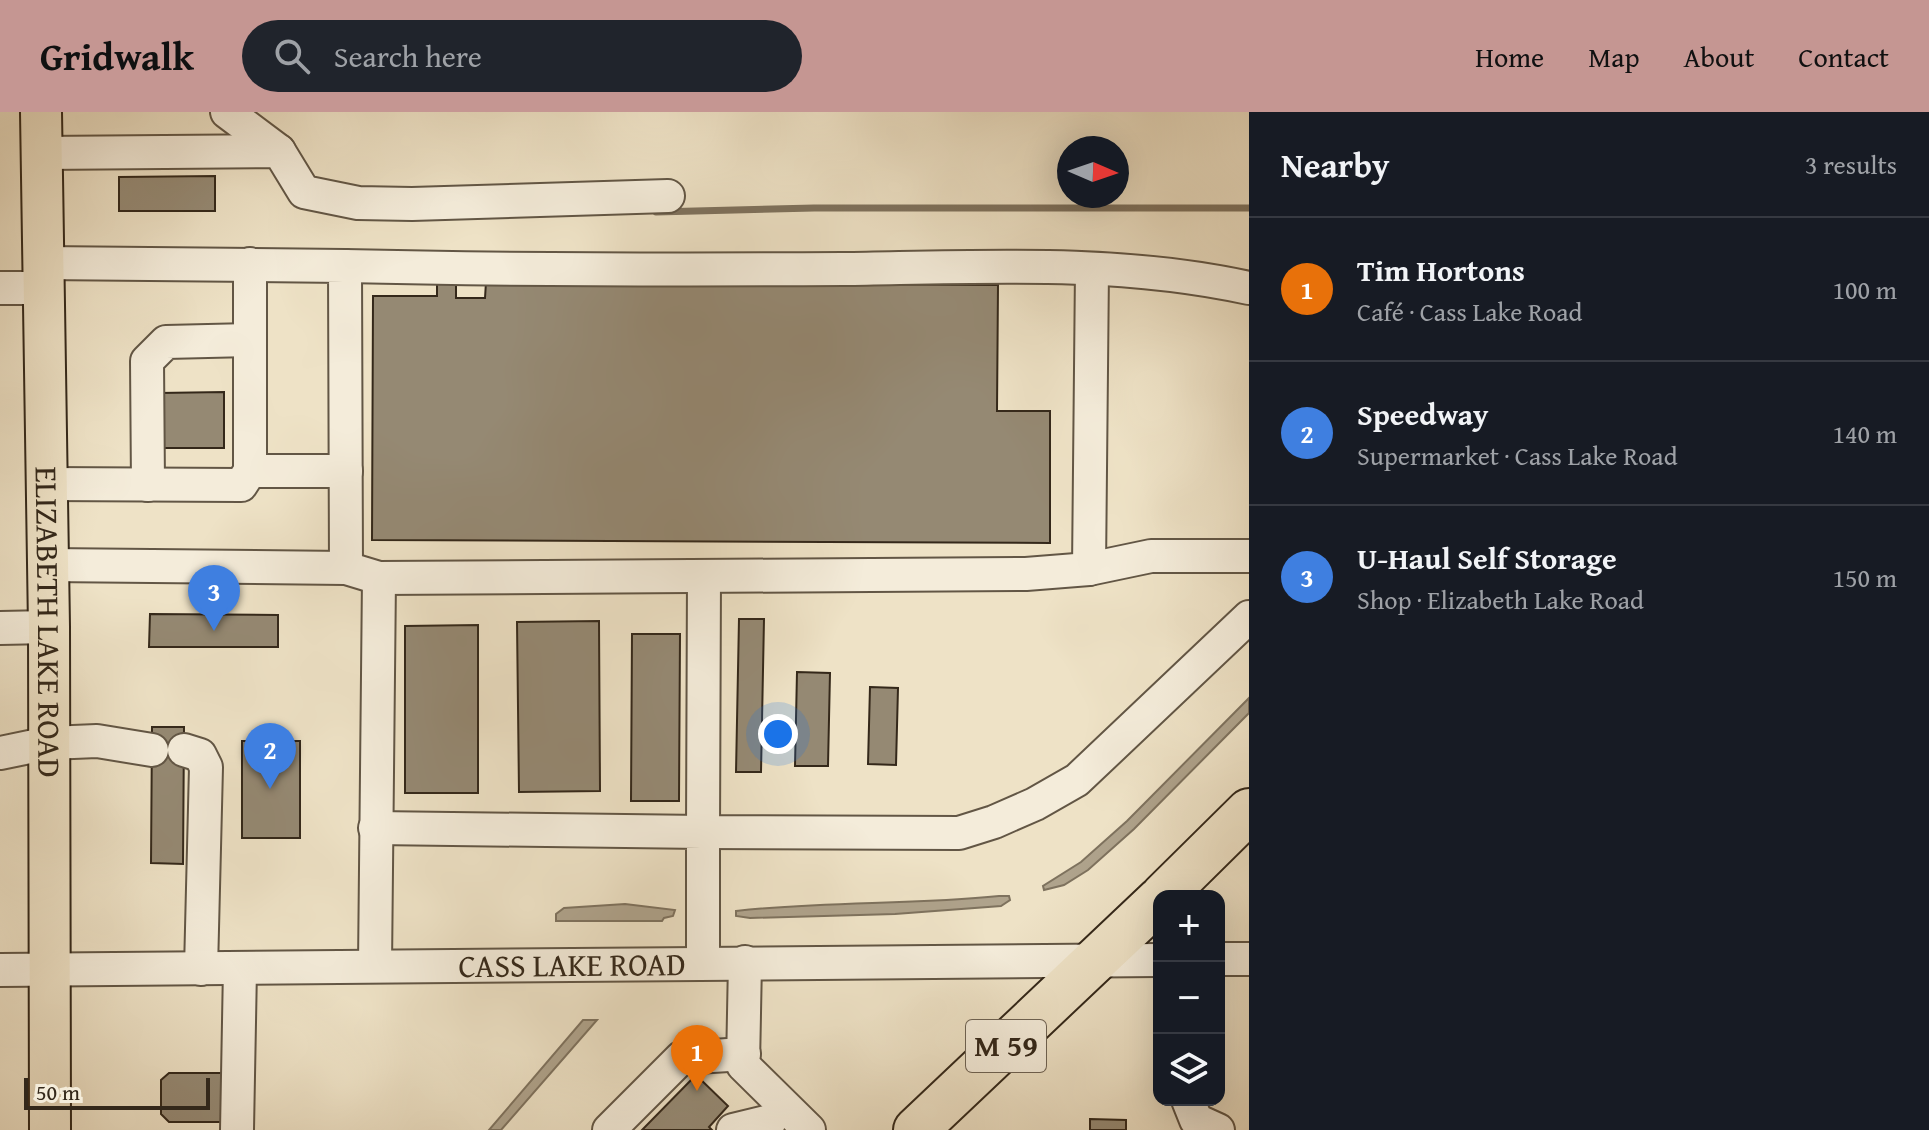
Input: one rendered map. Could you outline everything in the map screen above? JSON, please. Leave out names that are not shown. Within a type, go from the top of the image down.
[{"type":"highway","name":"M 59","points":[[1171,890],[1241,831]]},
{"type":"highway","name":"M 59","points":[[916,1130],[1153,906]]},
{"type":"main road","name":"ELIZABETH LAKE ROAD","points":[[41,112],[49,627],[50,1130]]},
{"type":"street","points":[[227,112],[279,151],[304,192],[358,203],[668,196]]},
{"type":"street","points":[[42,153],[279,151]]},
{"type":"street","points":[[47,484],[241,485],[250,471],[250,264]]},
{"type":"street","points":[[0,288],[44,276],[250,264],[768,269],[1062,267],[1210,279],[1249,288]]},
{"type":"street","points":[[345,266],[346,568]]},
{"type":"street","points":[[1089,569],[1092,269]]},
{"type":"street","points":[[148,485],[147,361],[166,342],[250,340]]},
{"type":"street","points":[[250,471],[346,471]]},
{"type":"street","points":[[48,565],[346,568],[379,578],[1026,574],[1089,569],[1151,556],[1249,556]]},
{"type":"street","points":[[703,962],[704,576]]},
{"type":"street","points":[[375,966],[379,578]]},
{"type":"street","points":[[375,828],[959,833],[1035,804],[1077,780],[1249,617]]},
{"type":"street","points":[[0,628],[49,627]]},
{"type":"street","points":[[0,753],[49,743],[97,741],[152,750]]},
{"type":"street","points":[[184,750],[200,755],[206,767],[201,969]]},
{"type":"street","points":[[1225,959],[1249,959]]},
{"type":"street","name":"CASS LAKE ROAD","points":[[0,970],[1153,960]]},
{"type":"street","points":[[745,962],[743,1065],[772,1119]]},
{"type":"street","points":[[237,1130],[240,968]]},
{"type":"street","points":[[609,1130],[681,1058],[744,1054]]},
{"type":"street","points":[[631,1130],[653,1106],[654,1085]]},
{"type":"street","points":[[1190,1106],[1196,1120],[1218,1130]]},
{"type":"street","points":[[733,1130],[772,1119],[809,1130]]},
{"type":"shaded area","points":[[1249,698],[1249,713],[1134,829],[1088,870],[1064,885],[1044,890],[1043,886],[1081,862],[1127,821]]},
{"type":"shaded area","points":[[1009,896],[1010,900],[1001,906],[895,914],[736,916],[736,911],[769,908]]},
{"type":"shaded area","points":[[625,904],[675,910],[673,916],[662,921],[556,921],[556,914],[564,908]]},
{"type":"shaded area","points":[[583,1020],[597,1020],[501,1130],[489,1130]]},
{"type":"building","points":[[215,176],[215,211],[119,211],[119,177]]},
{"type":"building","points":[[486,282],[998,285],[997,411],[1050,411],[1050,543],[372,540],[373,296],[437,296],[437,283],[456,283],[456,298],[485,298]]},
{"type":"building","points":[[224,392],[224,448],[159,448],[159,393]]},
{"type":"building","points":[[150,614],[278,615],[278,647],[149,647]]},
{"type":"building","points":[[739,619],[764,619],[761,772],[736,772]]},
{"type":"building","points":[[599,621],[600,791],[519,792],[517,622]]},
{"type":"building","points":[[478,625],[478,793],[405,793],[405,626]]},
{"type":"building","points":[[632,634],[680,634],[679,801],[631,801]]},
{"type":"building","points":[[797,672],[830,673],[828,766],[795,766]]},
{"type":"building","points":[[870,687],[898,688],[896,765],[868,764]]},
{"type":"building","points":[[152,727],[184,727],[183,864],[151,863]]},
{"type":"building","points":[[242,741],[300,741],[300,838],[242,838]]},
{"type":"building","points":[[169,1073],[224,1073],[224,1122],[169,1122],[161,1114],[161,1080]]},
{"type":"building","points":[[696,1075],[728,1106],[709,1127],[712,1130],[642,1130]]},
{"type":"building","points":[[1090,1119],[1126,1120],[1126,1130],[1090,1130]]},
{"type":"waterway","points":[[656,212],[814,208],[1249,208]]},
{"type":"place","name":"U-Haul Self Storage","points":[[214,631]]},
{"type":"place","name":"Speedway","points":[[270,789]]},
{"type":"place","name":"Tim Hortons","points":[[697,1091]]}]
